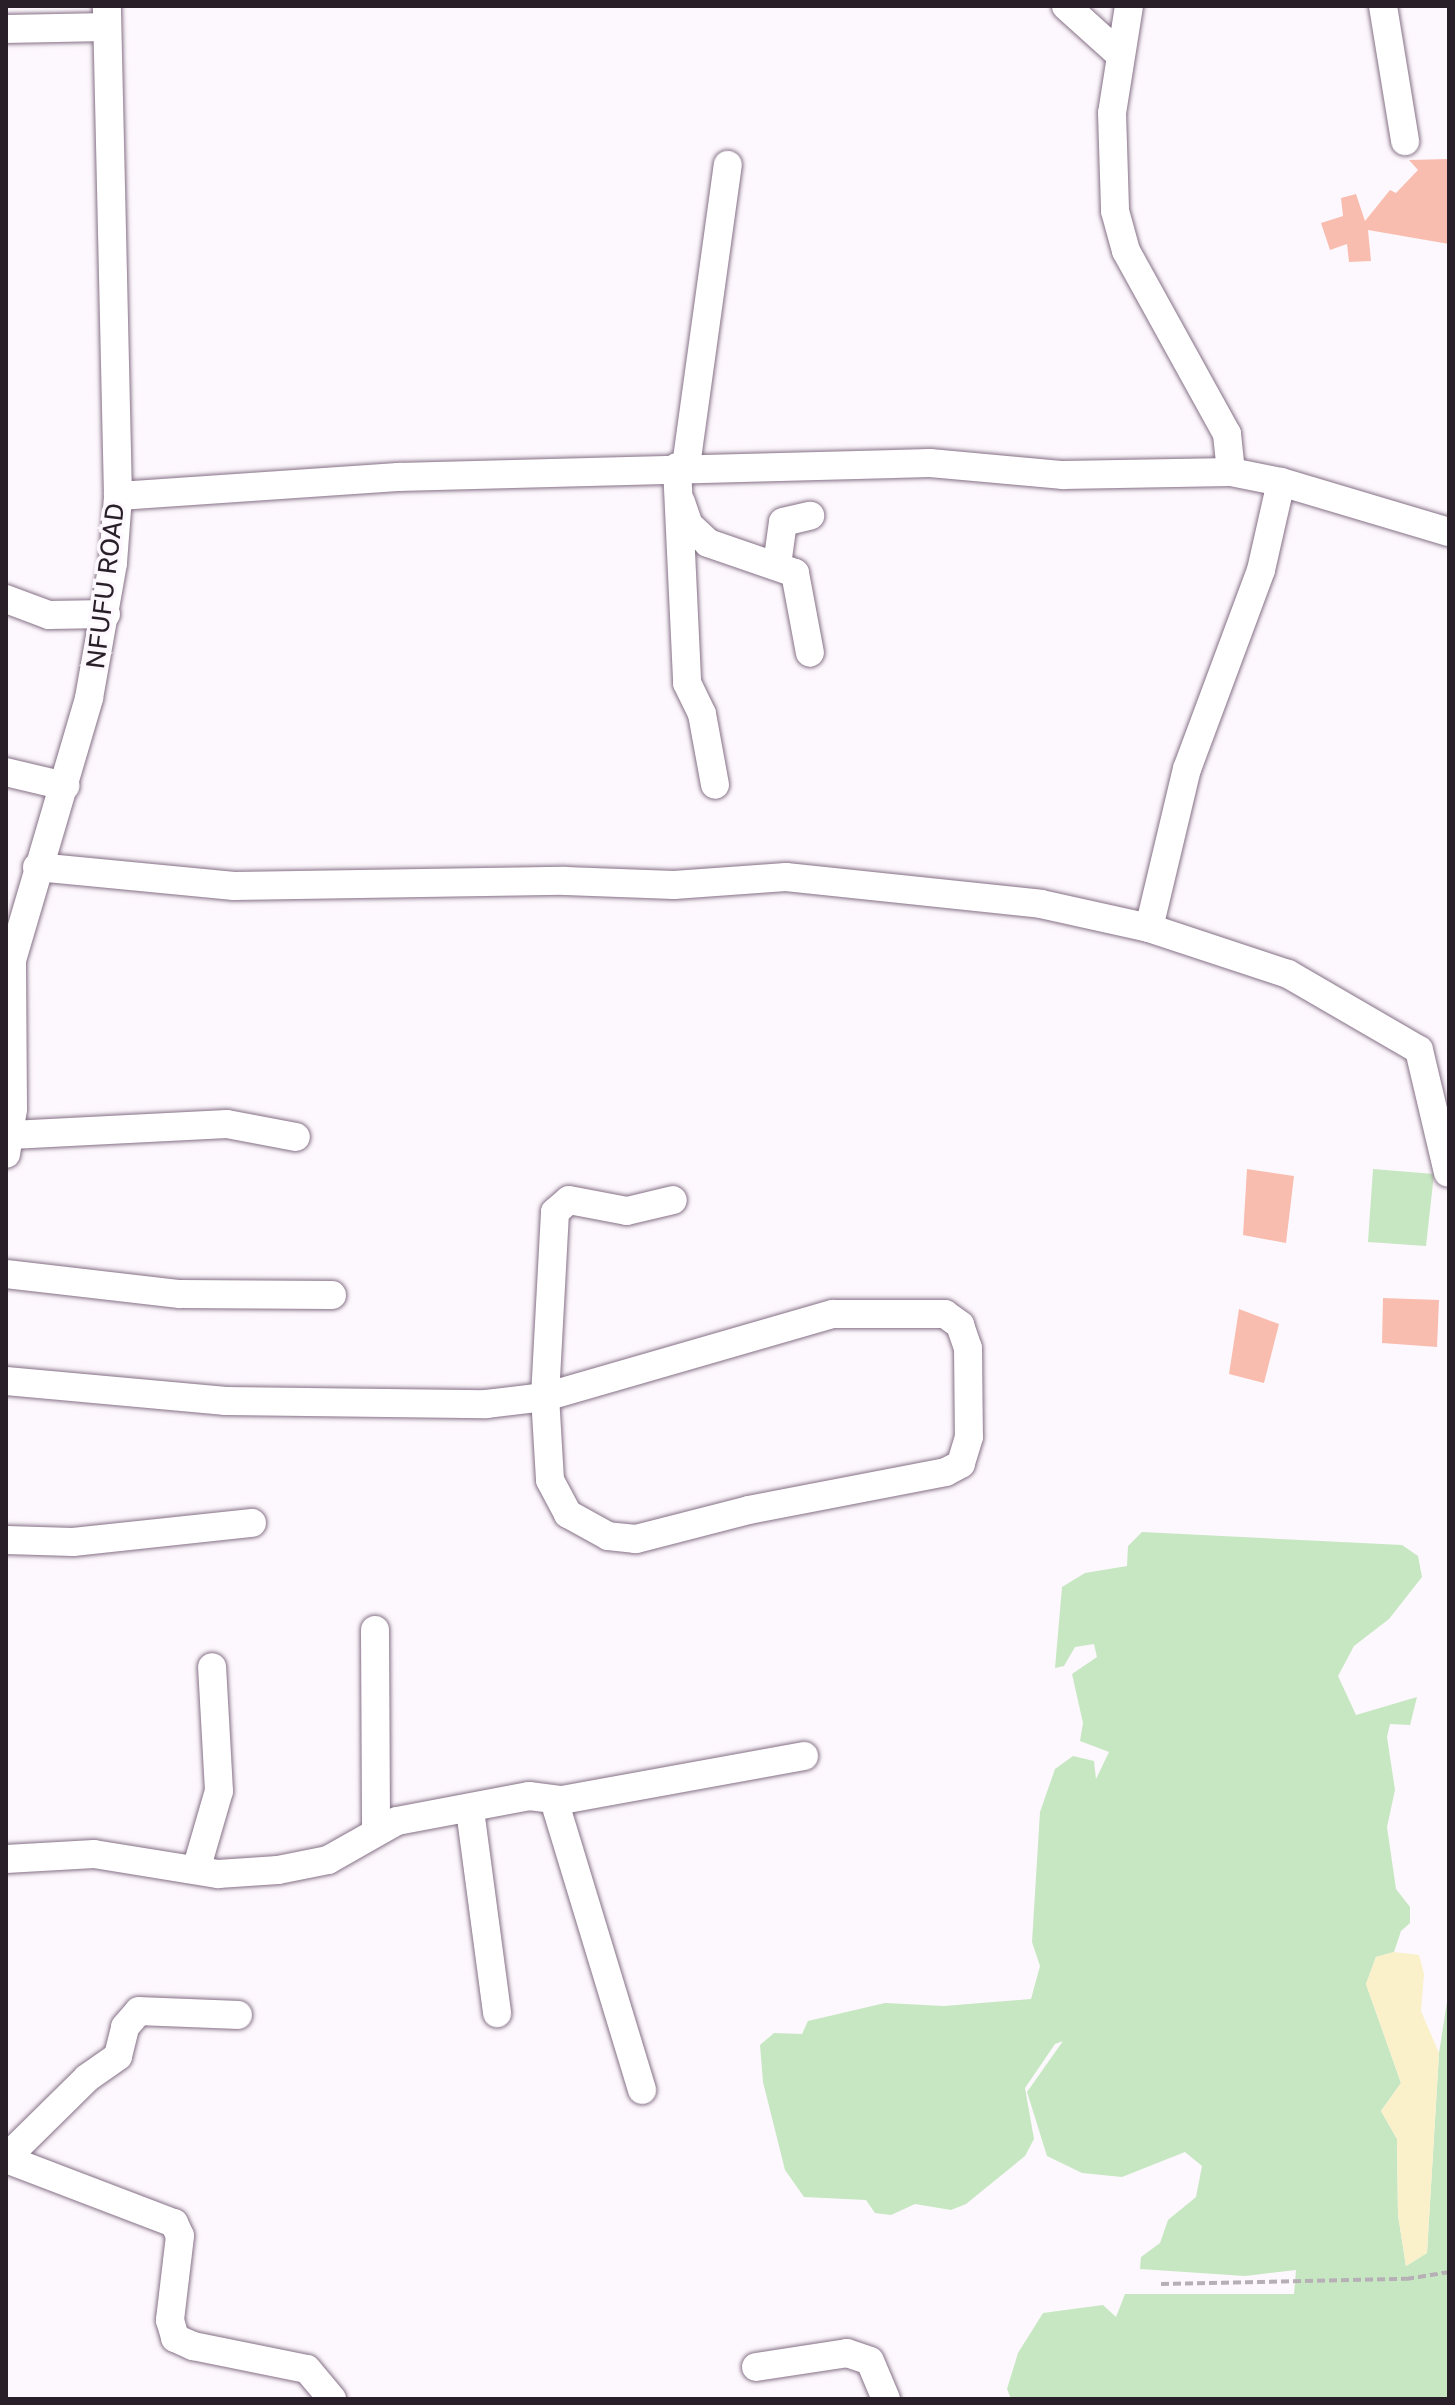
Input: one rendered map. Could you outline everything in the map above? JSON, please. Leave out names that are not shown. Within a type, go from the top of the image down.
[{"type":"street","points":[[1066,6],[1118,53]]},
{"type":"street","points":[[1129,6],[1118,53],[1112,113],[1115,198],[1126,251],[1214,405],[1227,434],[1231,472]]},
{"type":"street","points":[[1383,6],[1405,141]]},
{"type":"street","points":[[6,29],[107,17]]},
{"type":"street","name":"NFUFU ROAD","points":[[8,1144],[12,960],[37,867],[65,786],[106,614],[118,496],[107,17]]},
{"type":"street","points":[[715,785],[702,714],[687,683],[680,474],[728,165]]},
{"type":"street","points":[[118,496],[930,463],[1063,475],[1231,472],[1281,482],[1449,532]]},
{"type":"street","points":[[680,474],[689,525],[708,543],[795,573],[810,653]]},
{"type":"street","points":[[1149,928],[1187,769],[1261,570],[1281,482]]},
{"type":"street","points":[[777,565],[783,522],[810,516]]},
{"type":"street","points":[[6,599],[49,615],[106,614]]},
{"type":"street","points":[[6,772],[65,786]]},
{"type":"street","points":[[37,867],[191,884],[335,887],[565,881],[674,885],[800,878],[1041,904],[1149,928],[1288,974],[1419,1050],[1448,1173]]},
{"type":"street","points":[[8,1144],[227,1124],[296,1137]]},
{"type":"street","points":[[6,1381],[322,1405],[486,1404],[545,1397],[833,1314],[945,1314],[960,1325],[968,1348],[968,1447],[961,1464],[946,1472],[749,1510],[653,1536],[608,1536],[568,1514],[553,1487],[545,1397],[557,1207],[576,1200],[627,1211],[673,1200]]},
{"type":"street","points":[[6,1274],[180,1294],[332,1295]]},
{"type":"street","points":[[6,1540],[73,1542],[252,1523]]},
{"type":"street","points":[[375,1630],[376,1829]]},
{"type":"street","points":[[196,1870],[219,1791],[212,1667]]},
{"type":"street","points":[[6,1859],[94,1854],[237,1874],[316,1864],[376,1829],[529,1796],[554,1800],[804,1756]]},
{"type":"street","points":[[554,1800],[642,2090]]},
{"type":"street","points":[[470,1810],[497,2013]]},
{"type":"street","points":[[238,2015],[139,2011],[125,2027],[118,2056],[87,2078],[6,2159],[174,2223],[180,2236],[170,2320],[175,2338],[193,2346],[307,2369],[332,2399]]},
{"type":"street","points":[[756,2367],[847,2353],[870,2361],[886,2399]]},
{"type":"path","points":[[1161,2284],[1406,2279],[1449,2272]]},
{"type":"green space","points":[[1373,1169],[1434,1174],[1426,1246],[1368,1242]]},
{"type":"green space","points":[[1142,1532],[1402,1545],[1418,1556],[1422,1577],[1389,1619],[1354,1646],[1338,1676],[1356,1715],[1417,1697],[1410,1725],[1390,1724],[1387,1737],[1395,1790],[1387,1827],[1396,1889],[1410,1907],[1410,1923],[1401,1931],[1394,1952],[1376,1957],[1366,1984],[1401,2083],[1381,2111],[1397,2139],[1398,2215],[1406,2266],[1427,2253],[1439,2053],[1449,1989],[1449,2399],[1011,2399],[1007,2389],[1018,2353],[1043,2313],[1103,2305],[1116,2317],[1125,2294],[1294,2294],[1296,2270],[1245,2276],[1140,2269],[1141,2257],[1160,2243],[1168,2220],[1196,2197],[1202,2166],[1185,2152],[1122,2177],[1082,2173],[1047,2156],[1027,2092],[1063,2041],[1055,2044],[1025,2088],[1034,2139],[1025,2156],[966,2204],[951,2210],[915,2204],[891,2215],[875,2213],[866,2200],[804,2197],[785,2170],[763,2082],[760,2045],[774,2033],[802,2034],[808,2021],[885,2003],[944,2006],[1031,1999],[1040,1966],[1032,1942],[1040,1812],[1055,1769],[1073,1756],[1094,1761],[1096,1779],[1109,1752],[1080,1741],[1083,1723],[1072,1674],[1097,1657],[1094,1644],[1075,1647],[1064,1666],[1055,1668],[1062,1587],[1085,1573],[1127,1566],[1128,1546]]},
{"type":"sand","points":[[1394,1952],[1419,1955],[1424,1974],[1421,2011],[1439,2053],[1427,2253],[1406,2266],[1398,2215],[1397,2139],[1381,2111],[1401,2083],[1366,1984],[1376,1957]]},
{"type":"building","points":[[1449,159],[1449,244],[1368,230],[1371,261],[1349,262],[1347,244],[1330,250],[1321,223],[1343,216],[1341,198],[1356,194],[1365,221],[1390,190],[1396,193],[1418,170],[1409,160]]},
{"type":"building","points":[[1247,1169],[1294,1176],[1286,1243],[1243,1235]]},
{"type":"building","points":[[1383,1298],[1439,1300],[1437,1347],[1382,1343]]},
{"type":"building","points":[[1239,1309],[1279,1324],[1264,1383],[1229,1374]]}]
